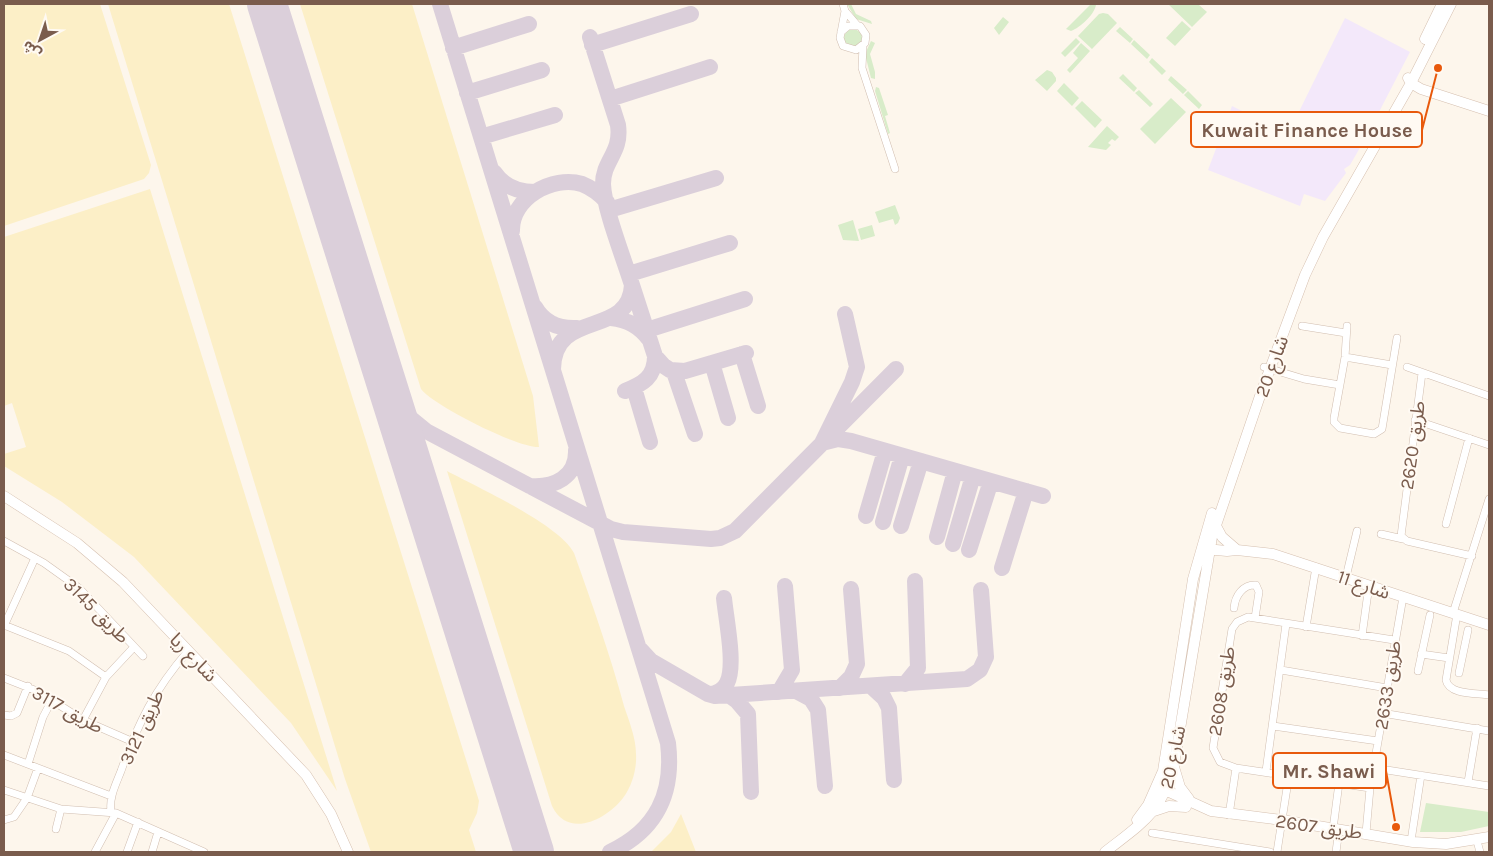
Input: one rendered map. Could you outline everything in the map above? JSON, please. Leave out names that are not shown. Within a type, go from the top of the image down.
[{"type":"main road","name":"شارع 20","points":[[1116,844],[1153,812],[1174,765],[1204,574],[1205,548],[1258,392],[1317,234],[1412,81],[1442,4]]},
{"type":"main road","name":"شارع 20","points":[[1267,368],[1305,275],[1323,237],[1412,81],[1451,4]]},
{"type":"main road","points":[[1412,81],[1437,94],[1489,111]]},
{"type":"main road","name":"شارع 20","points":[[1116,844],[1161,791],[1193,578],[1215,524],[1233,465]]},
{"type":"main road","name":"شارع ريا","points":[[4,496],[96,558],[188,650],[306,775],[331,814],[348,852]]},
{"type":"main road","points":[[1204,574],[1217,558],[1237,550],[1222,537],[1215,524]]},
{"type":"main road","name":"شارع 11","points":[[1205,548],[1230,546],[1237,550],[1273,554],[1489,625]]},
{"type":"main road","points":[[1174,765],[1180,787],[1188,804]]},
{"type":"main road","points":[[1161,791],[1188,804]]},
{"type":"main road","points":[[1153,812],[1169,806],[1188,804]]},
{"type":"main road","name":"طريق 2607","points":[[1188,804],[1229,815],[1282,820],[1411,841],[1446,844],[1477,841],[1489,837]]},
{"type":"main road","points":[[1106,852],[1116,844]]},
{"type":"street","points":[[844,8],[866,35],[862,46],[862,68],[894,169]]},
{"type":"street","points":[[844,8],[841,42],[862,68]]},
{"type":"street","points":[[841,32],[848,26],[857,25]]},
{"type":"street","points":[[848,49],[856,50],[862,46]]},
{"type":"street","points":[[1302,326],[1347,330],[1334,418],[1336,426],[1378,434],[1382,429],[1397,338]]},
{"type":"street","points":[[1344,357],[1392,365]]},
{"type":"street","name":"طريق 2620","points":[[1407,366],[1489,396]]},
{"type":"street","points":[[1267,368],[1340,386]]},
{"type":"street","name":"طريق 2620","points":[[1403,539],[1400,534],[1422,373]]},
{"type":"street","points":[[1415,420],[1489,445]]},
{"type":"street","points":[[1446,524],[1469,438]]},
{"type":"street","points":[[1489,499],[1455,614],[1446,680],[1448,687],[1455,690],[1489,695]]},
{"type":"street","points":[[1346,577],[1357,531]]},
{"type":"street","points":[[1381,534],[1472,556]]},
{"type":"street","name":"طريق 3145","points":[[4,541],[35,558],[79,588],[143,656]]},
{"type":"street","points":[[35,558],[4,626],[69,651],[106,677]]},
{"type":"street","points":[[1306,627],[1316,567]]},
{"type":"street","points":[[1234,608],[1235,599],[1241,591],[1251,585],[1256,585],[1259,590],[1255,618],[1394,640]]},
{"type":"street","points":[[1362,636],[1369,585]]},
{"type":"street","name":"طريق 2633","points":[[1366,833],[1370,788],[1394,640],[1403,598]]},
{"type":"street","points":[[1418,671],[1430,615]]},
{"type":"street","name":"طريق 2608","points":[[1255,618],[1248,617],[1240,620],[1230,632],[1214,734],[1213,748],[1215,756],[1223,764],[1236,768],[1370,788]]},
{"type":"street","points":[[1266,771],[1286,624]]},
{"type":"street","points":[[1459,673],[1468,630]]},
{"type":"street","name":"طريق 3145","points":[[83,720],[106,677],[134,647]]},
{"type":"street","points":[[1451,647],[1464,650]]},
{"type":"street","name":"طريق 3121","points":[[113,812],[111,796],[131,742],[159,687],[188,650]]},
{"type":"street","points":[[1421,654],[1449,658]]},
{"type":"street","points":[[1281,670],[1386,688]]},
{"type":"street","name":"طريق 3117","points":[[4,678],[28,686],[83,720],[131,742]]},
{"type":"street","points":[[4,715],[11,716],[17,713],[28,686]]},
{"type":"street","points":[[28,764],[43,717],[52,700]]},
{"type":"street","points":[[1382,713],[1489,731]]},
{"type":"street","points":[[1273,726],[1378,740]]},
{"type":"street","points":[[1468,782],[1477,728]]},
{"type":"street","points":[[4,755],[111,796]]},
{"type":"street","points":[[4,820],[14,817],[27,798],[38,768]]},
{"type":"street","points":[[1229,815],[1236,768]]},
{"type":"street","points":[[1374,768],[1489,786]]},
{"type":"street","points":[[1277,852],[1289,775]]},
{"type":"street","points":[[1411,841],[1421,775]]},
{"type":"street","points":[[1336,852],[1339,783]]},
{"type":"street","points":[[4,790],[61,809],[113,812],[204,852]]},
{"type":"street","points":[[56,829],[61,809]]},
{"type":"street","points":[[95,852],[113,812]]},
{"type":"street","points":[[126,852],[138,822]]},
{"type":"street","points":[[152,852],[158,832]]},
{"type":"street","points":[[1152,833],[1270,852]]},
{"type":"street","points":[[1477,841],[1480,852]]},
{"type":"shaded area","points":[[1345,18],[1410,52],[1365,139],[1350,165],[1344,169],[1346,173],[1325,201],[1304,194],[1300,206],[1208,170],[1232,106],[1288,134]]},
{"type":"green space","points":[[847,4],[851,4],[856,14],[871,21],[872,24],[856,19]]},
{"type":"green space","points":[[1091,4],[1096,4],[1087,20],[1071,31],[1066,29]]},
{"type":"green space","points":[[1168,4],[1199,5],[1207,12],[1192,27]]},
{"type":"green space","points":[[1099,14],[1108,14],[1117,23],[1092,49],[1078,36]]},
{"type":"green space","points":[[1003,17],[1009,22],[999,35],[994,28]]},
{"type":"green space","points":[[1182,21],[1191,29],[1175,46],[1166,38]]},
{"type":"green space","points":[[1120,27],[1133,39],[1130,43],[1116,31]]},
{"type":"green space","points":[[853,29],[859,32],[862,38],[859,44],[853,47],[847,44],[844,38],[847,32]]},
{"type":"green space","points":[[1076,38],[1080,42],[1065,57],[1061,53]]},
{"type":"green space","points":[[1134,40],[1150,55],[1147,59],[1131,44]]},
{"type":"green space","points":[[871,41],[875,43],[870,54],[875,79],[871,78],[865,54]]},
{"type":"green space","points":[[1081,43],[1090,51],[1070,73],[1067,70],[1078,58],[1073,53]]},
{"type":"green space","points":[[1152,58],[1166,71],[1162,75],[1149,62]]},
{"type":"green space","points":[[1047,70],[1052,72],[1056,81],[1047,91],[1035,80]]},
{"type":"green space","points":[[1123,74],[1137,88],[1134,92],[1119,78]]},
{"type":"green space","points":[[1171,76],[1187,90],[1183,94],[1168,80]]},
{"type":"green space","points":[[1064,83],[1079,98],[1072,106],[1057,91]]},
{"type":"green space","points":[[876,87],[879,88],[888,115],[885,116],[890,133],[888,134],[875,91]]},
{"type":"green space","points":[[1139,90],[1153,104],[1150,107],[1135,93]]},
{"type":"green space","points":[[1188,91],[1202,105],[1199,109],[1184,95]]},
{"type":"green space","points":[[1171,98],[1186,112],[1155,144],[1140,129]]},
{"type":"green space","points":[[1082,101],[1102,120],[1095,128],[1075,108]]},
{"type":"green space","points":[[1107,126],[1119,137],[1115,141],[1112,139],[1108,143],[1111,145],[1106,150],[1088,147]]},
{"type":"green space","points":[[895,205],[900,218],[898,223],[895,225],[893,219],[879,223],[875,212]]},
{"type":"green space","points":[[853,220],[859,241],[843,240],[838,225]]},
{"type":"green space","points":[[872,225],[875,236],[861,240],[858,229]]},
{"type":"green space","points":[[1426,803],[1489,812],[1489,826],[1461,832],[1420,832]]},
{"type":"sand","points":[[4,4],[100,4],[151,165],[149,173],[144,179],[4,226]]},
{"type":"sand","points":[[108,4],[229,4],[479,801],[477,813],[469,830],[476,852],[371,852],[345,779]]},
{"type":"sand","points":[[300,4],[412,4],[533,396],[539,447],[514,441],[477,425],[442,405],[421,389]]},
{"type":"sand","points":[[150,189],[337,791],[291,723],[134,557],[62,502],[4,466],[4,454],[26,447],[12,403],[4,406],[4,237]]},
{"type":"sand","points":[[447,471],[536,519],[566,542],[574,553],[607,648],[636,748],[635,771],[629,788],[616,806],[597,819],[577,824],[567,822],[559,816],[552,806]]},
{"type":"sand","points":[[681,814],[696,852],[651,852],[671,832]]},
{"type":"taxiway","points":[[440,4],[668,743],[668,778],[665,794],[659,808],[640,833],[610,852]]},
{"type":"taxiway","points":[[592,45],[691,14]]},
{"type":"taxiway","points":[[453,48],[529,24]]},
{"type":"taxiway","points":[[590,37],[618,125],[619,135],[617,143],[606,169],[603,184],[611,220],[632,285]]},
{"type":"taxiway","points":[[610,99],[710,67]]},
{"type":"taxiway","points":[[467,93],[542,70]]},
{"type":"taxiway","points":[[481,137],[555,115]]},
{"type":"taxiway","points":[[494,172],[512,188],[535,192]]},
{"type":"taxiway","points":[[609,210],[716,178]]},
{"type":"taxiway","points":[[512,231],[518,208],[526,199],[547,186],[571,182],[582,184],[602,196],[607,202]]},
{"type":"taxiway","points":[[629,274],[730,243]]},
{"type":"taxiway","points":[[553,369],[557,350],[565,338],[578,330],[619,312],[628,302],[632,285],[655,356],[670,370],[685,371],[746,353]]},
{"type":"taxiway","points":[[647,330],[745,299]]},
{"type":"taxiway","points":[[535,307],[547,321],[558,326],[577,328]]},
{"type":"taxiway","points":[[845,314],[857,367],[852,382],[822,443],[838,439],[851,441],[1043,496]]},
{"type":"taxiway","points":[[611,318],[633,324],[649,339]]},
{"type":"taxiway","points":[[742,354],[758,406]]},
{"type":"taxiway","points":[[625,391],[647,379],[653,369],[655,356]]},
{"type":"taxiway","points":[[712,363],[728,418]]},
{"type":"taxiway","points":[[387,387],[404,413],[426,431],[611,529],[623,532],[711,539],[720,538],[735,531],[896,369]]},
{"type":"taxiway","points":[[675,375],[695,434]]},
{"type":"taxiway","points":[[634,388],[650,442]]},
{"type":"taxiway","points":[[530,486],[547,485],[562,479],[573,467],[576,450]]},
{"type":"taxiway","points":[[866,516],[885,451]]},
{"type":"taxiway","points":[[883,522],[902,456]]},
{"type":"taxiway","points":[[901,526],[921,461]]},
{"type":"taxiway","points":[[937,537],[955,471]]},
{"type":"taxiway","points":[[953,544],[973,476]]},
{"type":"taxiway","points":[[969,550],[991,481]]},
{"type":"taxiway","points":[[1002,568],[1026,491]]},
{"type":"taxiway","points":[[905,684],[918,668],[915,581]]},
{"type":"taxiway","points":[[779,692],[792,670],[785,586]]},
{"type":"taxiway","points":[[840,688],[851,677],[857,664],[851,589]]},
{"type":"taxiway","points":[[639,648],[651,661],[708,694],[715,696],[967,679],[980,670],[986,657],[981,590]]},
{"type":"taxiway","points":[[708,694],[721,690],[727,683],[730,675],[731,654],[724,598]]},
{"type":"taxiway","points":[[871,686],[884,698],[889,708],[894,780]]},
{"type":"taxiway","points":[[796,691],[811,699],[818,710],[825,786]]},
{"type":"taxiway","points":[[730,696],[748,714],[751,792]]},
{"type":"taxiway","points":[[531,843],[540,852]]},
{"type":"runway","points":[[267,4],[534,852]]},
{"type":"place","name":"Kuwait Finance House","points":[[1438,68]]},
{"type":"place","name":"Mr. Shawi","points":[[1396,827]]}]
